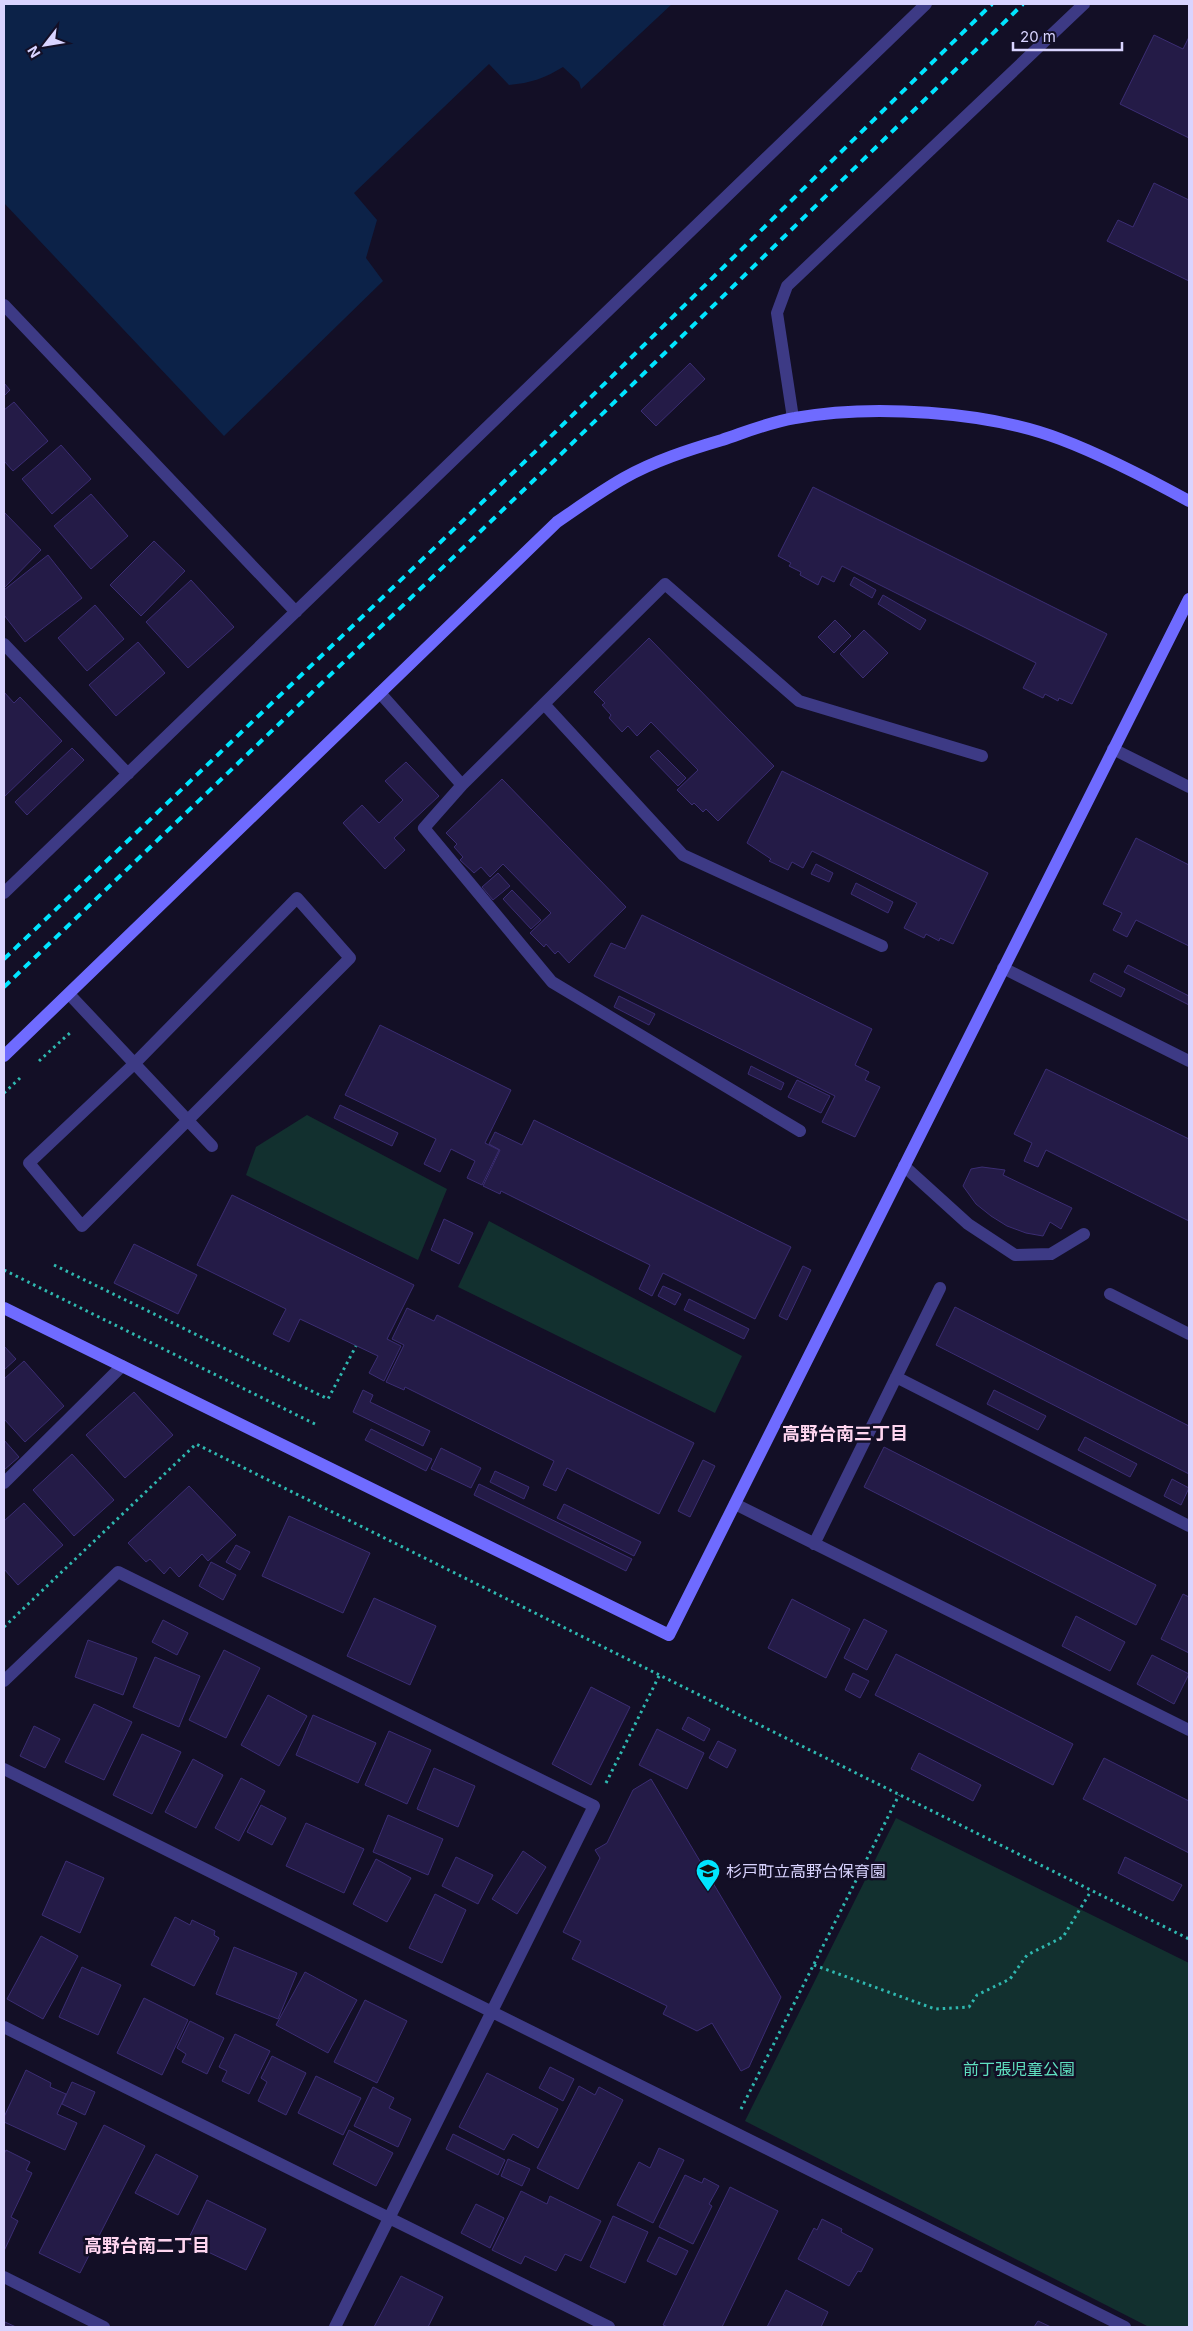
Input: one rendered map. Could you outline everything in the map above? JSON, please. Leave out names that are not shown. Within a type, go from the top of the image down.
[{"type":"street","points":[[4,893],[926,4]]},
{"type":"street","points":[[794,418],[778,314],[788,286],[1084,4]]},
{"type":"street","points":[[4,305],[296,612]]},
{"type":"street","points":[[4,1056],[557,522],[624,478],[682,451],[794,418],[851,412],[897,412],[1005,423],[1058,438],[1121,464],[1189,501]]},
{"type":"street","points":[[800,1131],[552,982],[424,828],[462,785],[665,584],[799,701],[982,756]]},
{"type":"street","points":[[4,1308],[669,1635],[1189,598]]},
{"type":"street","points":[[4,644],[128,774]]},
{"type":"street","points":[[380,693],[462,785]]},
{"type":"street","points":[[544,704],[683,855],[882,946]]},
{"type":"street","points":[[1113,749],[1189,787]]},
{"type":"street","points":[[297,898],[350,958],[188,1121],[82,1226],[29,1163],[134,1064],[297,898]]},
{"type":"street","points":[[1003,968],[1189,1061]]},
{"type":"street","points":[[69,994],[212,1146]]},
{"type":"street","points":[[904,1166],[968,1224],[1015,1255],[1051,1254],[1084,1234]]},
{"type":"street","points":[[814,1544],[940,1288]]},
{"type":"street","points":[[1110,1294],[1189,1334]]},
{"type":"street","points":[[4,1484],[122,1366]]},
{"type":"street","points":[[896,1377],[1189,1526]]},
{"type":"street","points":[[735,1504],[1189,1730]]},
{"type":"street","points":[[4,1681],[118,1572],[594,1806],[334,2327]]},
{"type":"street","points":[[4,1769],[1125,2327]]},
{"type":"street","points":[[4,2027],[609,2327]]},
{"type":"street","points":[[4,2277],[104,2327]]},
{"type":"path","points":[[54,1265],[328,1399],[356,1346]]},
{"type":"path","points":[[4,1270],[315,1424]]},
{"type":"path","points":[[4,1627],[196,1444],[1189,1939]]},
{"type":"path","points":[[594,1806],[659,1676]]},
{"type":"path","points":[[730,2131],[899,1795]]},
{"type":"path","points":[[814,1965],[935,2009],[968,2007],[977,1995],[1010,1980],[1027,1956],[1063,1937],[1091,1891]]},
{"type":"green space","points":[[307,1115],[447,1189],[418,1260],[246,1175],[256,1147]]},
{"type":"green space","points":[[489,1221],[742,1356],[715,1413],[458,1287]]},
{"type":"green space","name":"前丁張児童公園","points":[[896,1818],[1189,1963],[1189,2327],[1149,2327],[745,2121]]},
{"type":"water","points":[[4,4],[672,4],[581,89],[579,82],[563,67],[538,79],[509,85],[489,64],[354,193],[377,220],[366,258],[383,281],[224,436],[4,203]]},
{"type":"building","points":[[1154,35],[1183,49],[1189,37],[1189,138],[1120,104]]},
{"type":"building","points":[[1154,183],[1189,200],[1189,281],[1107,241],[1118,220],[1133,227]]},
{"type":"building","points":[[690,363],[705,379],[656,426],[641,411]]},
{"type":"building","points":[[4,383],[10,390],[4,396]]},
{"type":"building","points":[[14,402],[48,441],[13,471],[4,461],[4,410]]},
{"type":"building","points":[[61,445],[91,479],[52,514],[22,479]]},
{"type":"building","points":[[813,487],[1107,634],[1072,704],[1059,698],[1058,701],[1045,694],[1043,698],[1023,688],[1036,663],[842,566],[834,582],[822,576],[818,585],[800,575],[801,572],[789,566],[791,563],[778,556]]},
{"type":"building","points":[[91,494],[128,536],[91,569],[54,526]]},
{"type":"building","points":[[4,512],[41,550],[5,587],[4,585]]},
{"type":"building","points":[[154,541],[185,571],[141,616],[110,585]]},
{"type":"building","points":[[48,555],[82,598],[25,642],[4,615],[4,590]]},
{"type":"building","points":[[854,577],[876,590],[872,598],[850,585]]},
{"type":"building","points":[[191,580],[234,627],[188,668],[146,622]]},
{"type":"building","points":[[883,595],[926,620],[920,630],[878,604]]},
{"type":"building","points":[[95,605],[124,639],[87,671],[58,638]]},
{"type":"building","points":[[835,620],[851,636],[834,653],[818,637]]},
{"type":"building","points":[[864,630],[888,653],[863,678],[840,654]]},
{"type":"building","points":[[649,638],[774,766],[718,821],[706,809],[703,812],[694,803],[692,805],[677,790],[698,770],[651,722],[637,736],[628,726],[622,732],[609,718],[611,715],[602,705],[605,703],[594,692]]},
{"type":"building","points":[[138,642],[165,673],[116,716],[89,685]]},
{"type":"building","points":[[4,692],[14,703],[20,697],[62,741],[4,797]]},
{"type":"building","points":[[72,748],[84,760],[27,815],[15,802]]},
{"type":"building","points":[[658,750],[686,778],[678,786],[650,757]]},
{"type":"building","points":[[406,762],[439,796],[394,838],[405,850],[385,869],[343,823],[362,805],[379,823],[403,800],[385,781]]},
{"type":"building","points":[[782,771],[988,873],[953,944],[940,938],[939,941],[926,934],[924,938],[904,928],[917,903],[812,851],[803,868],[792,862],[788,870],[769,861],[771,859],[747,843]]},
{"type":"building","points":[[502,779],[626,907],[569,963],[558,951],[555,954],[546,944],[544,947],[530,933],[551,913],[503,864],[490,877],[481,867],[474,873],[460,860],[463,857],[454,847],[457,844],[446,833]]},
{"type":"building","points":[[1136,838],[1189,865],[1189,946],[1136,920],[1127,937],[1113,930],[1122,913],[1103,904]]},
{"type":"building","points":[[816,864],[833,873],[829,882],[811,874]]},
{"type":"building","points":[[498,873],[510,886],[493,900],[482,887]]},
{"type":"building","points":[[856,883],[893,902],[888,913],[851,894]]},
{"type":"building","points":[[512,890],[541,920],[531,929],[503,899]]},
{"type":"building","points":[[642,915],[872,1029],[855,1065],[869,1072],[865,1080],[880,1087],[855,1137],[822,1122],[835,1096],[594,976],[611,943],[625,949]]},
{"type":"building","points":[[1128,965],[1189,996],[1189,1005],[1124,972]]},
{"type":"building","points":[[1094,973],[1125,989],[1121,997],[1090,981]]},
{"type":"building","points":[[619,996],[655,1014],[649,1025],[614,1007]]},
{"type":"building","points":[[380,1025],[511,1090],[485,1143],[499,1150],[482,1185],[467,1178],[475,1161],[451,1149],[440,1172],[424,1164],[436,1139],[345,1095]]},
{"type":"building","points":[[751,1066],[784,1083],[781,1090],[748,1074]]},
{"type":"building","points":[[1046,1069],[1189,1139],[1189,1221],[1046,1150],[1038,1167],[1024,1161],[1032,1143],[1014,1134]]},
{"type":"building","points":[[797,1080],[830,1096],[821,1113],[788,1097]]},
{"type":"building","points":[[340,1105],[398,1133],[392,1146],[334,1118]]},
{"type":"building","points":[[534,1120],[791,1247],[755,1319],[663,1273],[652,1296],[639,1289],[650,1265],[501,1191],[500,1194],[483,1186],[500,1150],[489,1144],[495,1132],[522,1145]]},
{"type":"building","points":[[982,1167],[1005,1170],[1003,1175],[1072,1208],[1061,1229],[1050,1222],[1043,1236],[1026,1233],[1007,1226],[991,1216],[976,1204],[963,1186],[971,1169]]},
{"type":"building","points":[[232,1195],[414,1285],[387,1339],[401,1346],[384,1381],[369,1373],[378,1356],[300,1319],[289,1342],[273,1334],[286,1309],[197,1265]]},
{"type":"building","points":[[444,1219],[473,1233],[459,1264],[431,1250]]},
{"type":"building","points":[[134,1244],[197,1275],[178,1314],[114,1283]]},
{"type":"building","points":[[803,1266],[811,1270],[787,1320],[779,1316]]},
{"type":"building","points":[[663,1286],[681,1294],[675,1305],[658,1296]]},
{"type":"building","points":[[689,1299],[749,1329],[744,1339],[684,1310]]},
{"type":"building","points":[[955,1307],[1189,1426],[1189,1474],[936,1345]]},
{"type":"building","points":[[407,1308],[434,1321],[437,1315],[694,1443],[659,1514],[567,1468],[556,1491],[543,1485],[554,1461],[405,1387],[404,1390],[386,1382],[404,1345],[392,1339]]},
{"type":"building","points":[[4,1346],[16,1359],[4,1370]]},
{"type":"building","points":[[24,1361],[64,1406],[25,1442],[4,1419],[4,1379]]},
{"type":"building","points":[[363,1390],[373,1395],[370,1402],[430,1431],[423,1446],[353,1412]]},
{"type":"building","points":[[994,1390],[1046,1416],[1038,1430],[987,1404]]},
{"type":"building","points":[[134,1392],[173,1435],[125,1478],[86,1435]]},
{"type":"building","points":[[371,1429],[432,1459],[426,1471],[365,1440]]},
{"type":"building","points":[[1085,1437],[1137,1464],[1130,1477],[1078,1450]]},
{"type":"building","points":[[4,1440],[19,1457],[4,1470]]},
{"type":"building","points":[[884,1447],[1156,1585],[1136,1625],[864,1487]]},
{"type":"building","points":[[441,1448],[481,1468],[471,1488],[431,1469]]},
{"type":"building","points":[[72,1454],[114,1500],[74,1536],[33,1490]]},
{"type":"building","points":[[703,1460],[715,1466],[690,1517],[678,1511]]},
{"type":"building","points":[[495,1471],[529,1487],[524,1499],[490,1482]]},
{"type":"building","points":[[1172,1479],[1189,1488],[1181,1505],[1164,1496]]},
{"type":"building","points":[[479,1484],[632,1559],[626,1571],[474,1495]]},
{"type":"building","points":[[189,1486],[236,1535],[208,1561],[202,1554],[179,1577],[170,1567],[164,1574],[150,1559],[146,1562],[128,1543]]},
{"type":"building","points":[[24,1503],[63,1545],[18,1585],[4,1569],[4,1521]]},
{"type":"building","points":[[564,1504],[641,1542],[634,1556],[557,1518]]},
{"type":"building","points":[[289,1516],[370,1553],[343,1613],[262,1576]]},
{"type":"building","points":[[236,1545],[250,1552],[240,1570],[226,1562]]},
{"type":"building","points":[[211,1562],[236,1575],[223,1600],[199,1586]]},
{"type":"building","points":[[1183,1594],[1189,1597],[1189,1653],[1161,1639]]},
{"type":"building","points":[[374,1598],[436,1626],[410,1685],[347,1656]]},
{"type":"building","points":[[792,1599],[850,1629],[826,1678],[768,1648]]},
{"type":"building","points":[[1076,1616],[1125,1642],[1110,1671],[1062,1646]]},
{"type":"building","points":[[864,1619],[887,1631],[867,1670],[844,1658]]},
{"type":"building","points":[[163,1620],[188,1633],[177,1655],[152,1642]]},
{"type":"building","points":[[88,1640],[137,1658],[123,1695],[75,1677]]},
{"type":"building","points":[[224,1650],[260,1668],[226,1738],[189,1720]]},
{"type":"building","points":[[896,1654],[1073,1744],[1053,1785],[875,1695]]},
{"type":"building","points":[[1152,1655],[1189,1674],[1174,1704],[1137,1684]]},
{"type":"building","points":[[155,1657],[200,1676],[179,1727],[133,1707]]},
{"type":"building","points":[[853,1673],[869,1681],[860,1698],[845,1690]]},
{"type":"building","points":[[591,1687],[630,1707],[591,1785],[552,1764]]},
{"type":"building","points":[[268,1695],[307,1716],[279,1766],[241,1745]]},
{"type":"building","points":[[94,1704],[132,1722],[104,1780],[65,1762]]},
{"type":"building","points":[[313,1715],[376,1743],[358,1783],[296,1755]]},
{"type":"building","points":[[688,1717],[710,1729],[704,1741],[682,1729]]},
{"type":"building","points":[[34,1726],[60,1739],[45,1768],[20,1756]]},
{"type":"building","points":[[657,1729],[704,1753],[687,1789],[639,1765]]},
{"type":"building","points":[[389,1731],[431,1750],[407,1804],[365,1785]]},
{"type":"building","points":[[142,1734],[181,1752],[152,1814],[113,1795]]},
{"type":"building","points":[[718,1741],[736,1750],[727,1768],[709,1758]]},
{"type":"building","points":[[919,1753],[981,1785],[973,1801],[911,1769]]},
{"type":"building","points":[[1104,1758],[1189,1801],[1189,1853],[1083,1799]]},
{"type":"building","points":[[193,1759],[223,1775],[196,1828],[165,1812]]},
{"type":"building","points":[[434,1768],[475,1786],[458,1827],[417,1809]]},
{"type":"building","points":[[241,1778],[265,1791],[239,1841],[215,1828]]},
{"type":"building","points":[[651,1779],[781,1997],[749,2067],[741,2071],[712,2023],[697,2031],[663,2014],[667,2006],[572,1959],[581,1941],[563,1932],[600,1858],[595,1850],[607,1843],[633,1790]]},
{"type":"building","points":[[261,1805],[286,1818],[272,1845],[247,1832]]},
{"type":"building","points":[[388,1815],[443,1839],[428,1875],[373,1852]]},
{"type":"building","points":[[306,1823],[364,1849],[344,1893],[286,1866]]},
{"type":"building","points":[[523,1851],[546,1867],[517,1914],[492,1899]]},
{"type":"building","points":[[456,1857],[493,1875],[478,1904],[442,1886]]},
{"type":"building","points":[[1125,1857],[1182,1885],[1173,1901],[1118,1873]]},
{"type":"building","points":[[376,1859],[411,1878],[387,1922],[353,1904]]},
{"type":"building","points":[[66,1861],[104,1878],[80,1933],[42,1915]]},
{"type":"building","points":[[435,1894],[466,1910],[442,1963],[409,1948]]},
{"type":"building","points":[[175,1917],[190,1925],[192,1920],[215,1931],[214,1935],[219,1938],[194,1986],[151,1965]]},
{"type":"building","points":[[41,1936],[78,1956],[43,2019],[7,1999]]},
{"type":"building","points":[[234,1947],[297,1973],[278,2019],[216,1994]]},
{"type":"building","points":[[82,1967],[121,1985],[98,2035],[59,2017]]},
{"type":"building","points":[[305,1972],[357,2000],[328,2053],[276,2025]]},
{"type":"building","points":[[144,1998],[188,2020],[162,2075],[117,2053]]},
{"type":"building","points":[[365,2000],[407,2021],[377,2083],[334,2062]]},
{"type":"building","points":[[190,2021],[224,2038],[207,2074],[182,2062],[186,2054],[177,2048]]},
{"type":"building","points":[[235,2034],[270,2051],[249,2094],[222,2081],[227,2071],[219,2067]]},
{"type":"building","points":[[272,2056],[306,2073],[286,2115],[258,2101],[267,2082],[261,2078]]},
{"type":"building","points":[[550,2067],[574,2079],[563,2101],[539,2088]]},
{"type":"building","points":[[26,2070],[51,2083],[50,2087],[66,2094],[57,2114],[77,2123],[65,2150],[4,2122],[4,2117]]},
{"type":"building","points":[[487,2073],[558,2109],[538,2148],[513,2134],[504,2150],[459,2127]]},
{"type":"building","points":[[316,2076],[361,2098],[343,2135],[298,2113]]},
{"type":"building","points":[[72,2082],[95,2092],[85,2115],[62,2104]]},
{"type":"building","points":[[579,2086],[595,2095],[599,2087],[623,2100],[578,2189],[537,2168]]},
{"type":"building","points":[[373,2087],[394,2098],[389,2108],[411,2119],[398,2147],[354,2126]]},
{"type":"building","points":[[104,2125],[145,2146],[80,2273],[39,2253]]},
{"type":"building","points":[[349,2130],[393,2153],[376,2186],[333,2164]]},
{"type":"building","points":[[453,2134],[505,2160],[498,2175],[446,2149]]},
{"type":"building","points":[[659,2148],[684,2160],[653,2223],[617,2205],[639,2162],[650,2168]]},
{"type":"building","points":[[6,2150],[30,2162],[26,2170],[32,2173],[11,2217],[18,2221],[4,2251],[4,2154]]},
{"type":"building","points":[[156,2154],[198,2176],[178,2215],[135,2193]]},
{"type":"building","points":[[508,2159],[530,2169],[522,2186],[501,2176]]},
{"type":"building","points":[[685,2175],[702,2183],[704,2178],[719,2186],[709,2204],[712,2206],[693,2244],[659,2227]]},
{"type":"building","points":[[730,2187],[778,2211],[722,2327],[668,2327],[663,2325]]},
{"type":"building","points":[[521,2191],[547,2204],[550,2196],[601,2221],[581,2261],[565,2254],[556,2271],[525,2256],[521,2264],[492,2250]]},
{"type":"building","points":[[207,2200],[266,2229],[246,2270],[187,2242]]},
{"type":"building","points":[[476,2204],[504,2218],[490,2248],[461,2233]]},
{"type":"building","points":[[613,2216],[648,2232],[625,2283],[590,2267]]},
{"type":"building","points":[[822,2219],[842,2229],[841,2232],[873,2249],[861,2272],[858,2271],[849,2286],[798,2259],[814,2228],[817,2230]]},
{"type":"building","points":[[659,2237],[688,2251],[676,2275],[647,2261]]},
{"type":"building","points":[[401,2276],[443,2297],[428,2327],[374,2327]]},
{"type":"building","points":[[786,2290],[828,2312],[821,2327],[767,2327]]},
{"type":"building","points":[[1038,2321],[1051,2327],[1034,2327]]},
{"type":"building","points":[[5,2322],[16,2327],[4,2327]]},
{"type":"railway","points":[[4,959],[539,448],[992,4]]},
{"type":"railway","points":[[4,987],[555,460],[1023,4]]},
{"type":"place","name":"杉戸町立高野台保育園","points":[[708,1892]]},
{"type":"district","name":"高野台南三丁目","points":[[845,1433]]},
{"type":"district","name":"高野台南二丁目","points":[[147,2245]]}]
